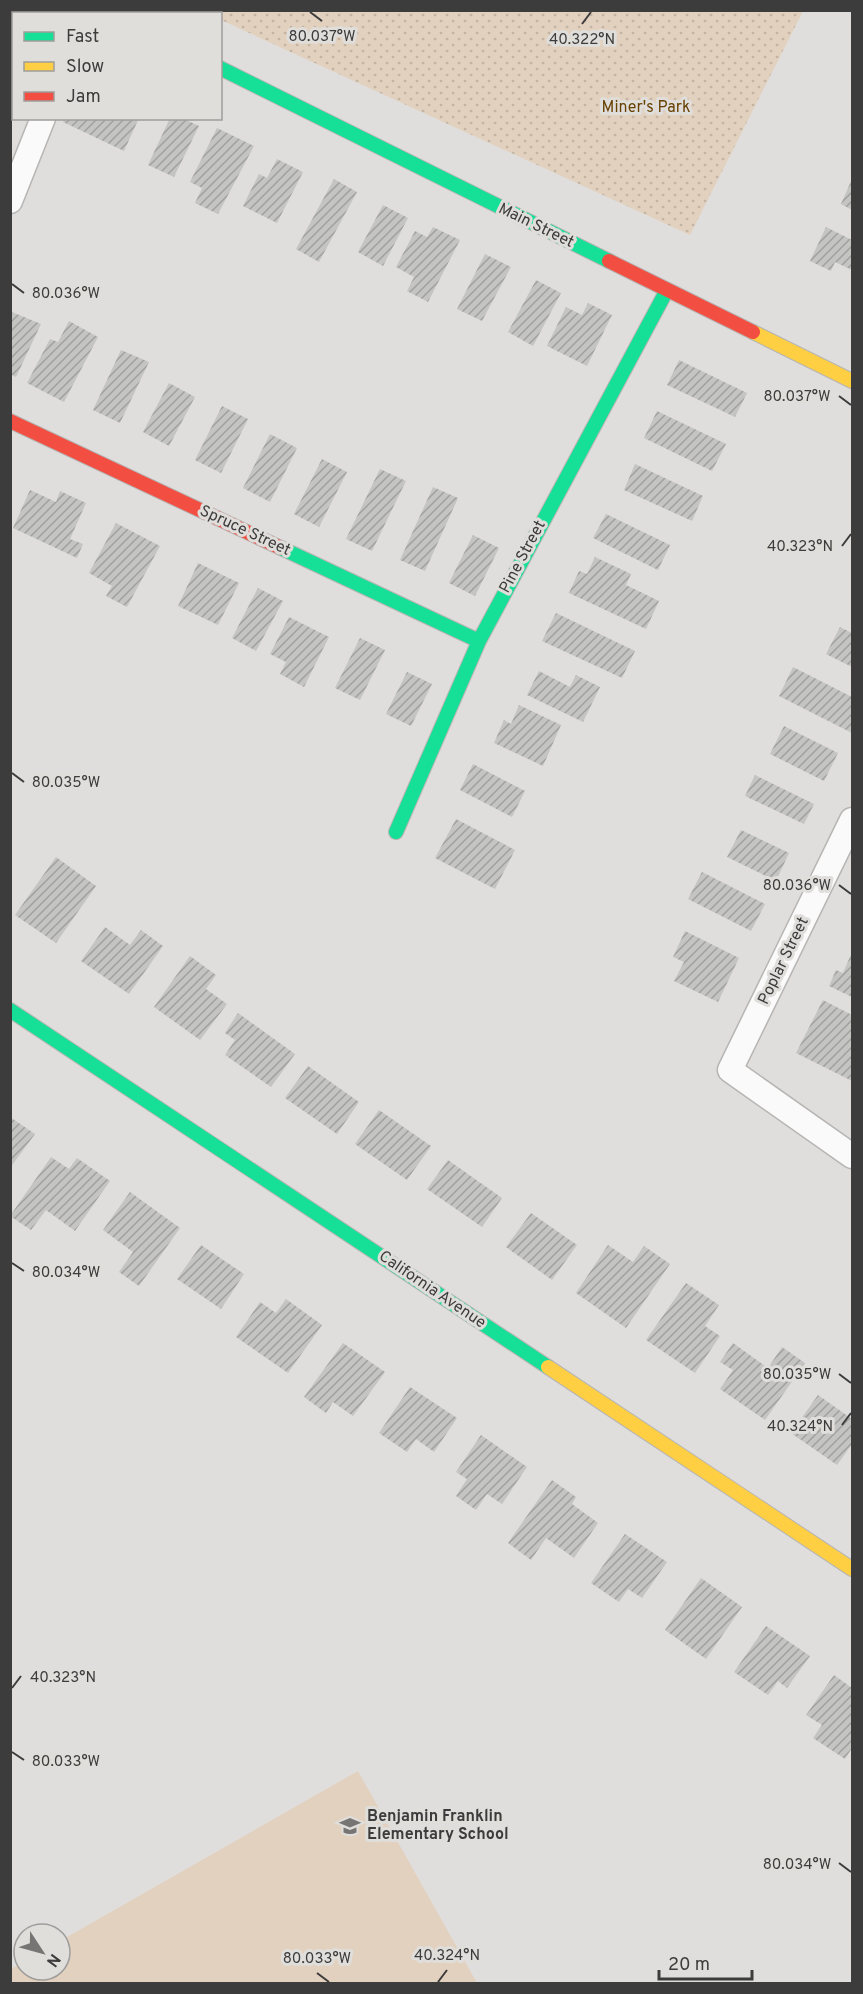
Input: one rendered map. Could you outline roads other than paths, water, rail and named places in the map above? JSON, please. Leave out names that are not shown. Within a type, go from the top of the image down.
[{"type":"street","name":"Main Street","points":[[222,70],[852,381]]},
{"type":"street","points":[[10,201],[42,120]]},
{"type":"street","name":"Pine Street","points":[[396,832],[478,641],[667,290]]},
{"type":"street","name":"Spruce Street","points":[[10,420],[478,641]]},
{"type":"street","name":"Poplar Street","points":[[852,820],[730,1070],[852,1156]]},
{"type":"street","name":"California Avenue","points":[[10,1010],[852,1569]]},
{"type":"place","name":"Benjamin Franklin Elementary School","points":[[350,1826]]},
{"type":"park label","name":"Miner's Park","points":[[646,108]]}]
